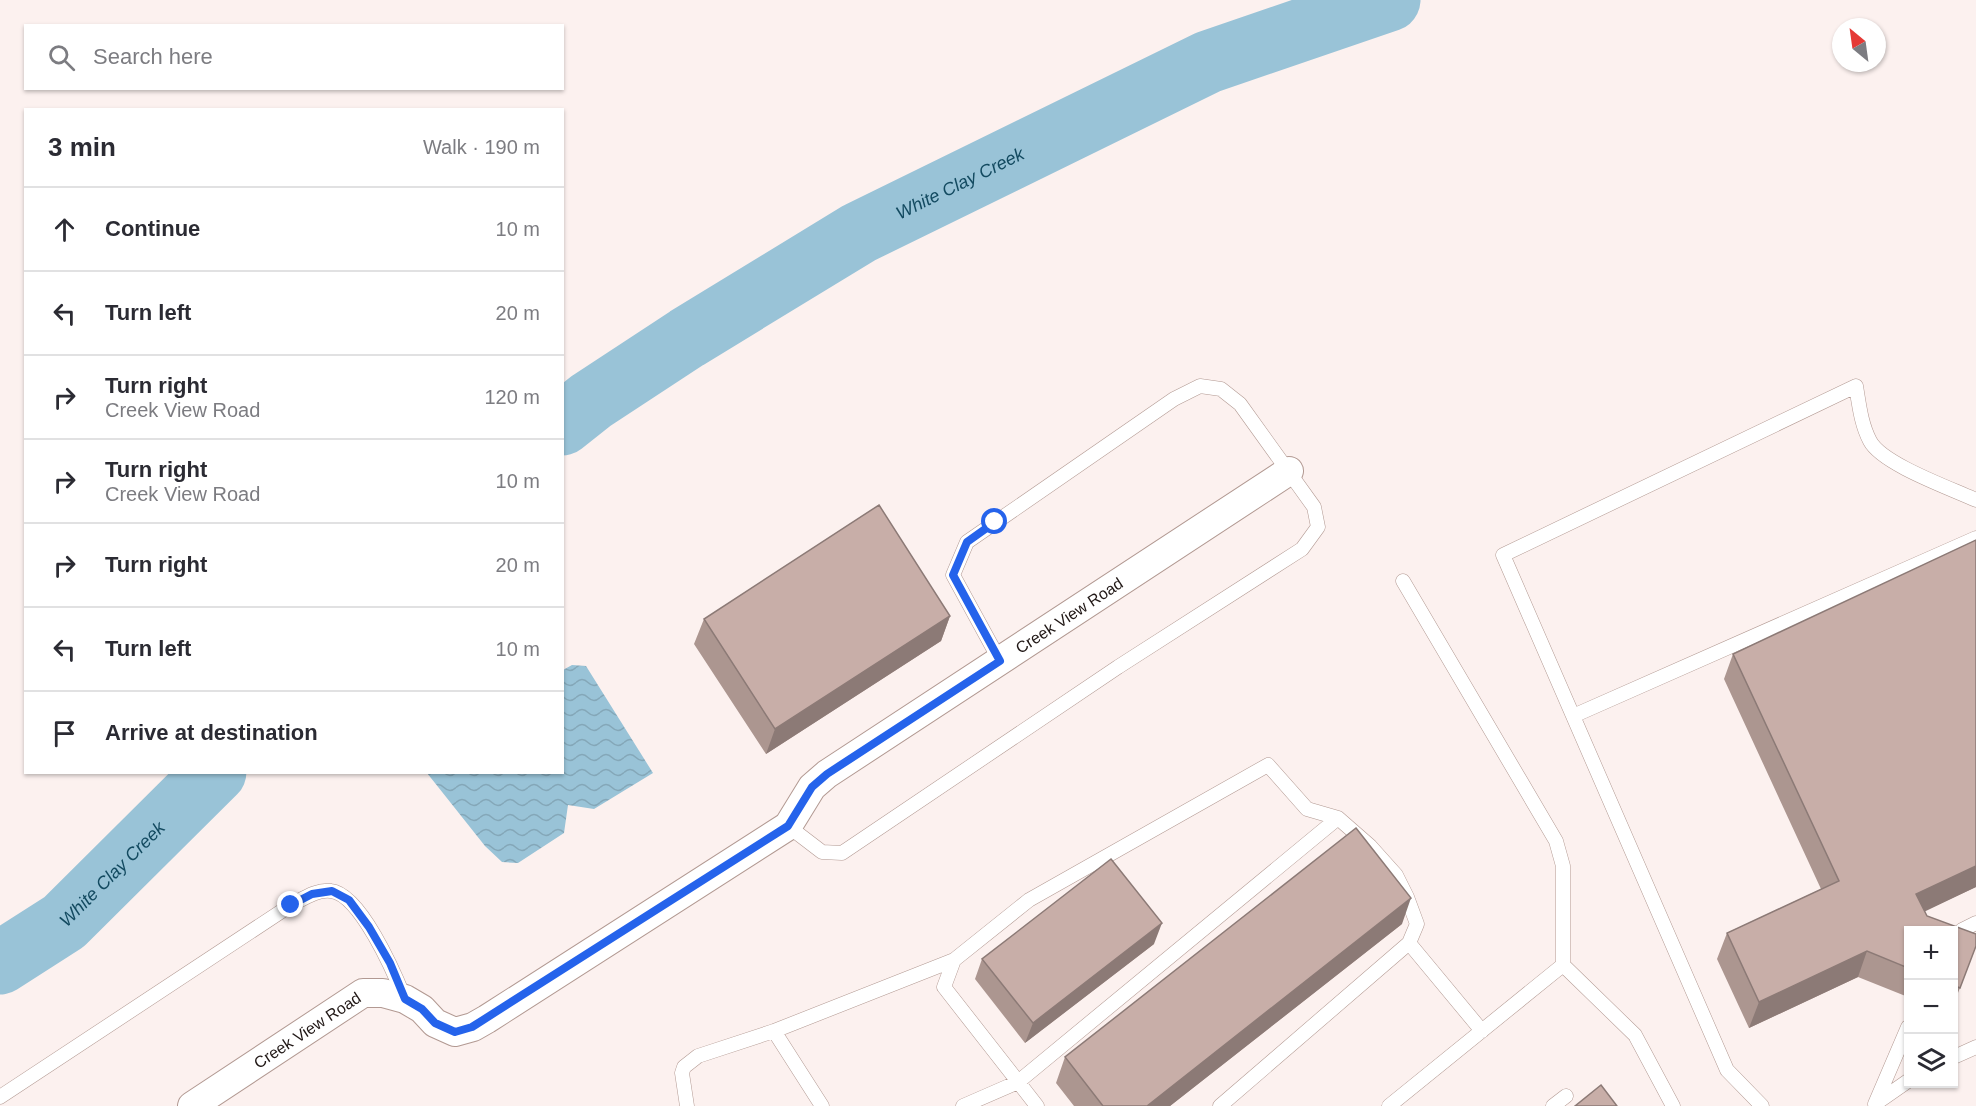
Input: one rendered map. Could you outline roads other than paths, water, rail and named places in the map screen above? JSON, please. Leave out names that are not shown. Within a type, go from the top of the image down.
[{"type":"street","name":"Creek View Road","points":[[192,1106],[363,993],[383,993],[405,999],[422,1009],[435,1023],[455,1032],[472,1027],[788,826],[812,787],[827,774],[1289,471]]},
{"type":"lane","points":[[788,826],[822,852],[842,852],[1099,680],[1302,549],[1318,527],[1314,507],[1240,404],[1221,389],[1200,386],[1174,399],[967,542],[953,575],[1000,661]]},
{"type":"lane","points":[[1762,1106],[1727,1070],[1503,555],[1856,386],[1860,414],[1870,442],[1888,460],[1976,500]]},
{"type":"lane","points":[[1573,716],[1976,538]]},
{"type":"lane","points":[[1403,581],[1556,841],[1563,866],[1563,965],[1635,1035],[1673,1106]]},
{"type":"lane","points":[[687,1106],[682,1073],[684,1066],[698,1056],[774,1031],[954,960],[1029,900],[1268,765],[1307,809],[1338,818],[1370,846],[1396,875],[1417,924],[1409,943],[1220,1106]]},
{"type":"lane","points":[[963,1106],[1018,1082],[1338,818]]},
{"type":"lane","points":[[0,1097],[282,911],[312,894],[332,891],[349,900],[369,927],[390,963],[405,999]]},
{"type":"lane","points":[[1958,934],[1976,923]]},
{"type":"lane","points":[[1409,943],[1482,1031]]},
{"type":"lane","points":[[954,960],[944,987],[1036,1106]]},
{"type":"lane","points":[[1389,1106],[1563,965]]},
{"type":"lane","points":[[774,1031],[822,1106]]},
{"type":"lane","points":[[1874,1105],[1905,1034]]},
{"type":"lane","points":[[1958,1055],[1976,1047]]},
{"type":"lane","points":[[1874,1105],[1904,1084]]},
{"type":"lane","points":[[1553,1106],[1566,1096]]},
{"type":"water","points":[[572,665],[586,666],[653,773],[594,809],[568,805],[564,833],[518,863],[502,862],[485,846],[428,774],[564,774],[564,669]]},
{"type":"waterway","name":"White Clay Creek","points":[[564,422],[591,401],[687,338],[859,233],[1208,62],[1389,0]]},
{"type":"waterway","name":"White Clay Creek","points":[[0,963],[64,922],[213,774]]}]
